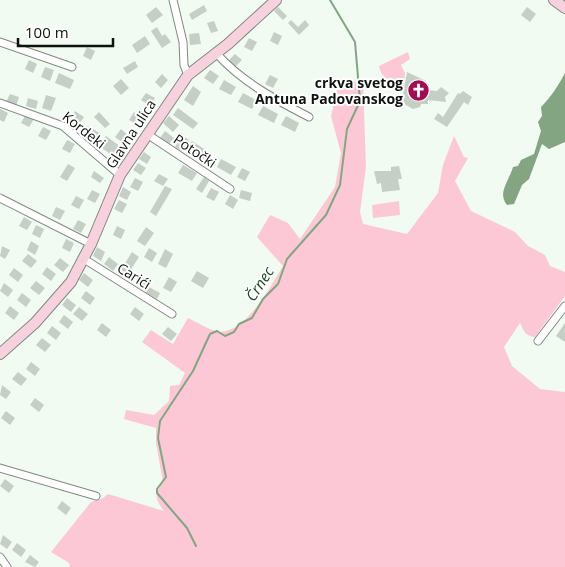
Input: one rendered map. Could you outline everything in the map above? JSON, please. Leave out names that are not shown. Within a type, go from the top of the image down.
[{"type":"street","points":[[173,0],[183,42],[184,66],[188,75]]},
{"type":"street","name":"Glavna ulica","points":[[0,354],[48,310],[71,282],[91,244],[120,175],[188,75],[217,54],[276,0]]},
{"type":"street","points":[[554,0],[565,8]]},
{"type":"street","points":[[0,42],[72,67]]},
{"type":"street","points":[[217,54],[244,78],[273,98],[309,117]]},
{"type":"street","name":"Kordeki","points":[[0,103],[55,121],[120,175]]},
{"type":"street","name":"Potočki","points":[[147,134],[230,190]]},
{"type":"street","points":[[0,198],[91,244]]},
{"type":"street","name":"Carići","points":[[84,259],[172,314]]},
{"type":"street","points":[[538,341],[565,306]]},
{"type":"street","points":[[0,468],[96,496]]},
{"type":"street","points":[[0,557],[7,567]]},
{"type":"shaded area","points":[[408,52],[410,59],[401,65],[405,73],[404,88],[385,77],[379,66]]},
{"type":"shaded area","points":[[565,73],[565,142],[549,149],[542,144],[529,179],[522,185],[514,204],[507,205],[504,200],[503,191],[513,167],[518,166],[521,160],[534,154],[541,131],[538,122],[542,116],[541,107]]},
{"type":"shaded area","points":[[340,78],[363,83],[366,167],[360,212],[363,224],[407,234],[438,193],[443,165],[454,136],[464,157],[468,158],[455,181],[471,211],[515,232],[528,246],[545,255],[550,266],[565,272],[565,296],[535,337],[527,334],[520,323],[504,347],[512,366],[540,389],[565,392],[565,567],[70,567],[69,563],[51,552],[91,502],[108,494],[164,511],[157,497],[158,490],[163,482],[156,443],[156,428],[124,419],[126,410],[154,415],[169,401],[170,386],[179,385],[185,373],[142,342],[151,330],[173,344],[188,318],[213,330],[226,331],[237,326],[256,308],[283,266],[257,237],[270,215],[288,223],[300,239],[335,187],[341,153],[331,116]]},
{"type":"shaded area","points":[[399,201],[400,215],[373,218],[372,205]]},
{"type":"building","points":[[204,5],[207,11],[192,20],[189,14]]},
{"type":"building","points":[[156,7],[163,15],[152,23],[146,15]]},
{"type":"building","points":[[278,7],[287,16],[283,20],[274,11]]},
{"type":"building","points":[[527,7],[536,14],[530,22],[521,15]]},
{"type":"building","points":[[291,20],[298,27],[305,20],[309,25],[299,35],[288,23]]},
{"type":"building","points":[[214,21],[218,31],[211,33],[207,23]]},
{"type":"building","points":[[157,27],[162,36],[165,34],[171,42],[162,48],[151,31]]},
{"type":"building","points":[[274,32],[282,36],[278,45],[270,41]]},
{"type":"building","points":[[199,33],[201,44],[190,45],[189,34]]},
{"type":"building","points":[[145,36],[150,44],[137,53],[132,45]]},
{"type":"building","points":[[249,38],[257,42],[252,51],[244,47]]},
{"type":"building","points":[[87,47],[95,51],[91,60],[83,56]]},
{"type":"building","points":[[235,54],[242,60],[235,67],[228,61]]},
{"type":"building","points":[[29,60],[37,64],[33,73],[25,69]]},
{"type":"building","points":[[135,61],[138,67],[127,74],[123,68]]},
{"type":"building","points":[[45,67],[54,70],[50,81],[41,77]]},
{"type":"building","points":[[210,70],[219,76],[213,84],[204,78]]},
{"type":"building","name":"crkva svetog Antuna Padovanskog","points":[[407,72],[426,81],[426,84],[429,84],[428,90],[437,91],[441,87],[449,93],[445,97],[446,102],[428,100],[428,104],[421,104],[420,107],[413,109],[406,105],[402,100]]},
{"type":"building","points":[[59,73],[74,80],[70,89],[55,83]]},
{"type":"building","points":[[162,74],[168,80],[161,88],[155,82]]},
{"type":"building","points":[[270,75],[278,79],[273,88],[265,84]]},
{"type":"building","points":[[121,79],[129,88],[121,95],[113,86]]},
{"type":"building","points":[[224,80],[236,87],[231,95],[219,89]]},
{"type":"building","points":[[193,86],[201,92],[193,106],[184,100]]},
{"type":"building","points":[[463,91],[472,97],[468,105],[464,102],[447,127],[434,119],[438,113],[443,117],[458,93],[460,94]]},
{"type":"building","points":[[146,93],[155,98],[150,106],[141,100]]},
{"type":"building","points":[[243,93],[256,100],[252,109],[238,102]]},
{"type":"building","points":[[10,94],[19,97],[16,106],[6,102]]},
{"type":"building","points":[[46,95],[56,98],[51,111],[42,108]]},
{"type":"building","points":[[28,98],[38,101],[36,109],[26,106]]},
{"type":"building","points":[[263,106],[278,114],[274,123],[258,115]]},
{"type":"building","points":[[178,108],[198,123],[193,129],[173,115]]},
{"type":"building","points":[[0,109],[8,113],[4,122],[0,120]]},
{"type":"building","points":[[75,111],[84,117],[77,127],[69,121]]},
{"type":"building","points":[[99,112],[110,124],[105,128],[94,117]]},
{"type":"building","points":[[134,112],[141,117],[136,124],[129,120]]},
{"type":"building","points":[[26,114],[34,119],[29,127],[21,123]]},
{"type":"building","points":[[169,116],[179,125],[173,132],[163,123]]},
{"type":"building","points":[[286,116],[299,123],[295,132],[281,125]]},
{"type":"building","points":[[88,126],[101,134],[96,142],[83,134]]},
{"type":"building","points":[[43,127],[51,131],[46,140],[38,136]]},
{"type":"building","points":[[121,129],[129,136],[123,143],[115,137]]},
{"type":"building","points":[[165,131],[174,138],[168,145],[160,138]]},
{"type":"building","points":[[182,135],[189,140],[182,151],[175,147]]},
{"type":"building","points":[[106,136],[121,147],[113,156],[99,146]]},
{"type":"building","points":[[67,140],[75,144],[70,153],[62,149]]},
{"type":"building","points":[[192,141],[209,152],[203,160],[186,149]]},
{"type":"building","points":[[144,152],[151,157],[147,164],[139,159]]},
{"type":"building","points":[[221,159],[236,167],[231,175],[217,167]]},
{"type":"building","points":[[138,163],[146,168],[141,175],[133,170]]},
{"type":"building","points":[[68,164],[75,168],[67,181],[60,177]]},
{"type":"building","points":[[183,165],[197,173],[192,181],[178,173]]},
{"type":"building","points":[[399,166],[402,179],[398,179],[400,190],[382,192],[381,183],[377,184],[374,171],[391,171],[391,167]]},
{"type":"building","points":[[242,168],[250,172],[245,181],[237,177]]},
{"type":"building","points":[[94,171],[104,178],[100,183],[91,177]]},
{"type":"building","points":[[159,174],[168,179],[163,186],[154,181]]},
{"type":"building","points":[[204,177],[209,181],[202,193],[196,189]]},
{"type":"building","points":[[135,178],[143,182],[138,191],[130,187]]},
{"type":"building","points":[[165,186],[172,189],[156,216],[150,212]]},
{"type":"building","points":[[123,187],[131,192],[127,200],[119,196]]},
{"type":"building","points":[[211,188],[219,192],[214,201],[206,197]]},
{"type":"building","points":[[92,190],[100,194],[95,203],[87,199]]},
{"type":"building","points":[[241,190],[252,193],[250,201],[239,198]]},
{"type":"building","points":[[230,195],[238,200],[233,209],[225,204]]},
{"type":"building","points":[[76,196],[84,200],[79,209],[71,205]]},
{"type":"building","points":[[119,200],[127,204],[122,213],[114,209]]},
{"type":"building","points":[[56,207],[65,211],[60,220],[52,216]]},
{"type":"building","points":[[24,217],[32,222],[27,230],[19,226]]},
{"type":"building","points":[[78,220],[86,224],[81,233],[73,229]]},
{"type":"building","points":[[36,225],[44,229],[40,238],[32,234]]},
{"type":"building","points":[[117,226],[125,230],[121,239],[113,235]]},
{"type":"building","points":[[146,227],[154,233],[145,246],[137,241]]},
{"type":"building","points":[[66,239],[74,243],[70,252],[62,248]]},
{"type":"building","points":[[31,241],[39,246],[35,255],[27,250]]},
{"type":"building","points":[[2,246],[10,250],[5,259],[0,256]]},
{"type":"building","points":[[97,247],[105,252],[101,261],[93,256]]},
{"type":"building","points":[[149,248],[157,253],[152,262],[144,257]]},
{"type":"building","points":[[165,249],[173,254],[166,268],[158,264]]},
{"type":"building","points":[[132,252],[139,257],[128,274],[121,270]]},
{"type":"building","points":[[28,254],[37,261],[31,268],[22,261]]},
{"type":"building","points":[[109,257],[118,264],[113,271],[104,264]]},
{"type":"building","points":[[60,258],[69,265],[63,272],[54,265]]},
{"type":"building","points":[[47,267],[56,274],[51,281],[42,274]]},
{"type":"building","points":[[14,268],[23,275],[18,282],[9,275]]},
{"type":"building","points":[[197,271],[209,278],[203,288],[191,281]]},
{"type":"building","points":[[84,273],[93,280],[88,287],[79,280]]},
{"type":"building","points":[[169,277],[177,282],[171,292],[163,288]]},
{"type":"building","points":[[141,278],[150,284],[145,291],[136,285]]},
{"type":"building","points":[[36,281],[45,288],[39,295],[30,288]]},
{"type":"building","points":[[4,283],[13,290],[8,297],[0,291]]},
{"type":"building","points":[[149,287],[160,293],[157,299],[146,293]]},
{"type":"building","points":[[86,291],[95,298],[90,305],[81,298]]},
{"type":"building","points":[[22,293],[31,300],[26,307],[17,300]]},
{"type":"building","points":[[67,298],[76,305],[71,312],[62,305]]},
{"type":"building","points":[[10,306],[19,313],[14,320],[5,313]]},
{"type":"building","points":[[79,307],[88,314],[82,321],[73,314]]},
{"type":"building","points":[[135,307],[144,314],[139,321],[130,314]]},
{"type":"building","points":[[64,315],[73,322],[68,329],[59,322]]},
{"type":"building","points":[[102,323],[111,330],[106,337],[97,330]]},
{"type":"building","points":[[565,323],[565,342],[556,336]]},
{"type":"building","points":[[52,326],[61,333],[56,340],[47,333]]},
{"type":"building","points":[[168,327],[177,334],[171,341],[162,334]]},
{"type":"building","points":[[42,338],[51,345],[45,352],[36,345]]},
{"type":"building","points":[[31,362],[40,369],[35,376],[26,369]]},
{"type":"building","points":[[18,372],[27,379],[21,386],[12,379]]},
{"type":"building","points":[[2,385],[11,392],[6,399],[0,395]]},
{"type":"building","points":[[35,398],[44,405],[39,412],[30,405]]},
{"type":"building","points":[[6,411],[15,418],[10,425],[1,418]]},
{"type":"building","points":[[5,479],[14,486],[9,493],[0,486]]},
{"type":"building","points":[[62,501],[71,508],[66,515],[57,508]]},
{"type":"building","points":[[3,535],[12,542],[7,549],[0,544]]},
{"type":"building","points":[[17,543],[26,550],[21,557],[12,550]]},
{"type":"building","points":[[30,555],[39,562],[35,567],[25,562]]},
{"type":"waterway","name":"Črnec","points":[[196,546],[187,528],[157,493],[157,489],[166,477],[158,438],[160,421],[193,371],[210,334],[217,331],[225,336],[234,332],[239,324],[252,318],[263,299],[278,284],[287,259],[326,215],[340,185],[347,129],[360,101],[355,42],[330,0]]},
{"type":"place","name":"crkva svetog Antuna Padovanskog","points":[[419,91]]}]
